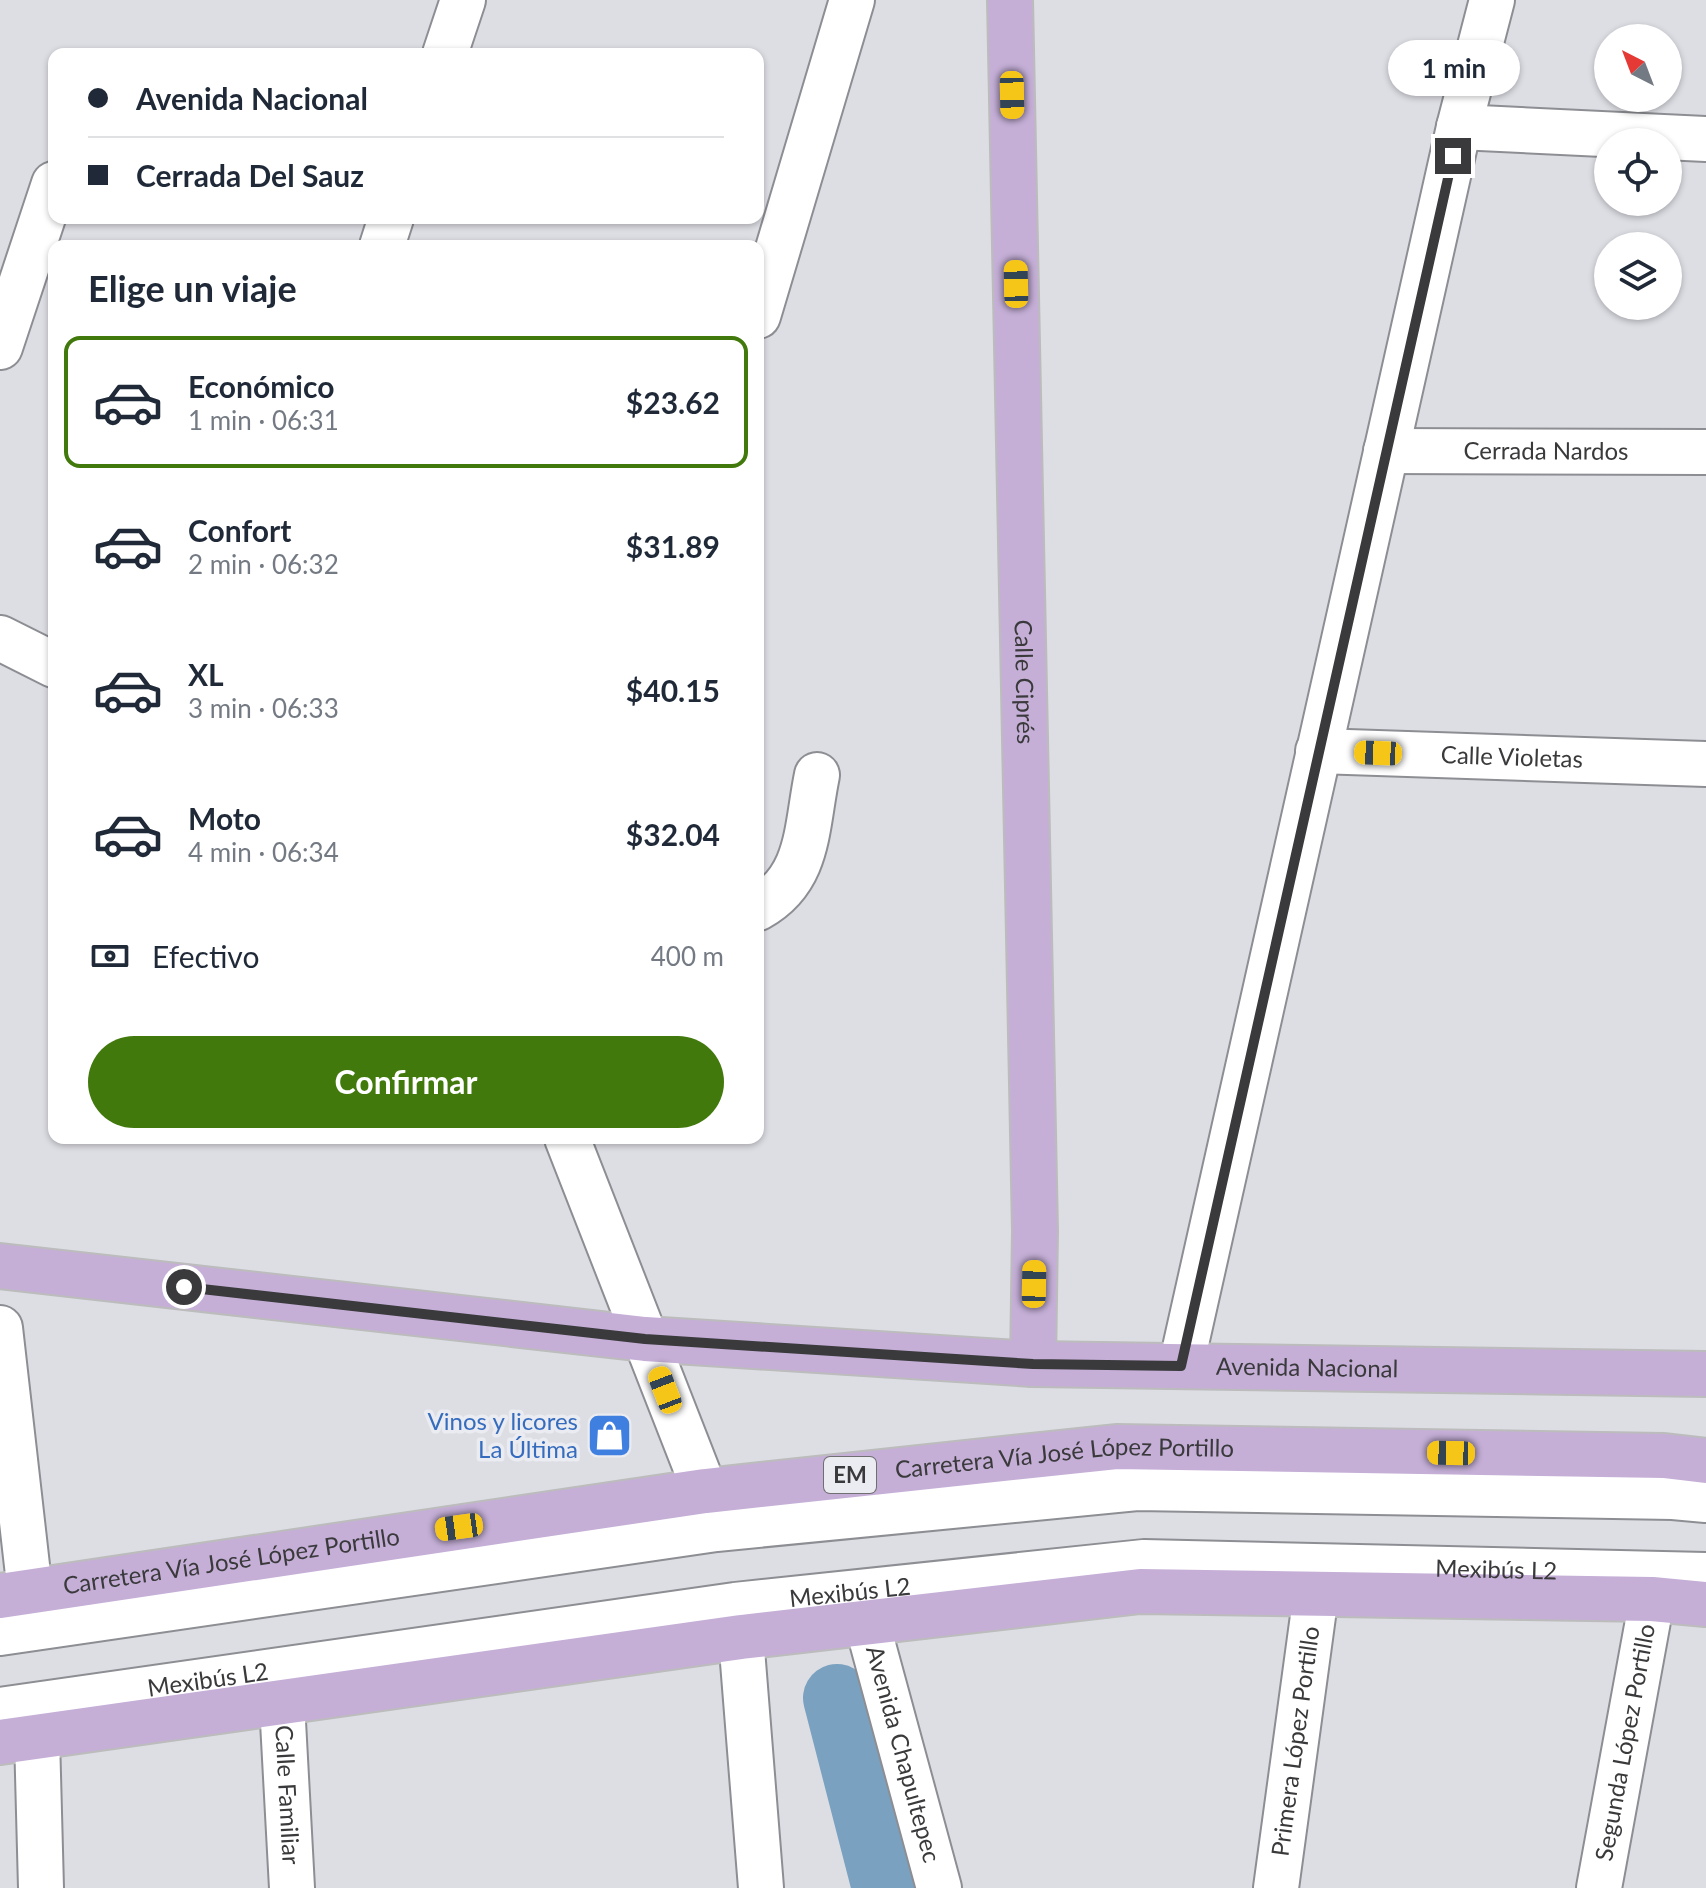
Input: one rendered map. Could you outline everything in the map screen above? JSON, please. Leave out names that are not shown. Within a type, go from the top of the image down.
[{"type":"main road","name":"Calle Ciprés","points":[[1010,0],[1035,1231],[1033,1364]]},
{"type":"main road","name":"Avenida Nacional","points":[[0,1266],[645,1339],[1033,1364],[1706,1374]]},
{"type":"main road","name":"Carretera Vía José López Portillo","points":[[15,1594],[705,1491],[1116,1447],[1664,1456],[1706,1461]]},
{"type":"main road","points":[[19,1739],[741,1637],[1140,1591],[1652,1599],[1706,1604]]},
{"type":"street","points":[[447,48],[463,0]]},
{"type":"street","points":[[764,296],[852,0]]},
{"type":"street","points":[[1181,1366],[1459,127],[1492,0]]},
{"type":"street","points":[[1459,127],[1706,139]]},
{"type":"street","points":[[0,347],[48,202]]},
{"type":"street","name":"Cerrada Nardos","points":[[1386,451],[1706,452]]},
{"type":"street","points":[[0,638],[48,662]]},
{"type":"street","name":"Calle Violetas","points":[[1318,751],[1706,764]]},
{"type":"street","points":[[764,905],[780,896],[798,871],[817,775]]},
{"type":"street","points":[[569,1144],[705,1491]]},
{"type":"street","points":[[0,1328],[15,1594]]},
{"type":"street","points":[[0,1633],[716,1529],[1137,1488],[1706,1500]]},
{"type":"street","name":"Mexibús L2","points":[[0,1710],[735,1605],[1144,1562],[1706,1575]]},
{"type":"street","name":"Primera López Portillo","points":[[1276,1888],[1316,1594]]},
{"type":"street","name":"Segunda López Portillo","points":[[1599,1888],[1652,1599]]},
{"type":"street","name":"Avenida Chapultepec","points":[[867,1623],[939,1888]]},
{"type":"street","points":[[741,1637],[761,1888]]},
{"type":"street","name":"Calle Familiar","points":[[282,1703],[292,1888]]},
{"type":"street","points":[[19,1739],[41,1888]]},
{"type":"waterway","points":[[837,1698],[886,1888]]},
{"type":"place","name":"Vinos y licores La Última","points":[[609,1436]]},
{"type":"route","points":[[184,1287],[645,1339],[1033,1364],[1181,1366],[1453,156]]}]
